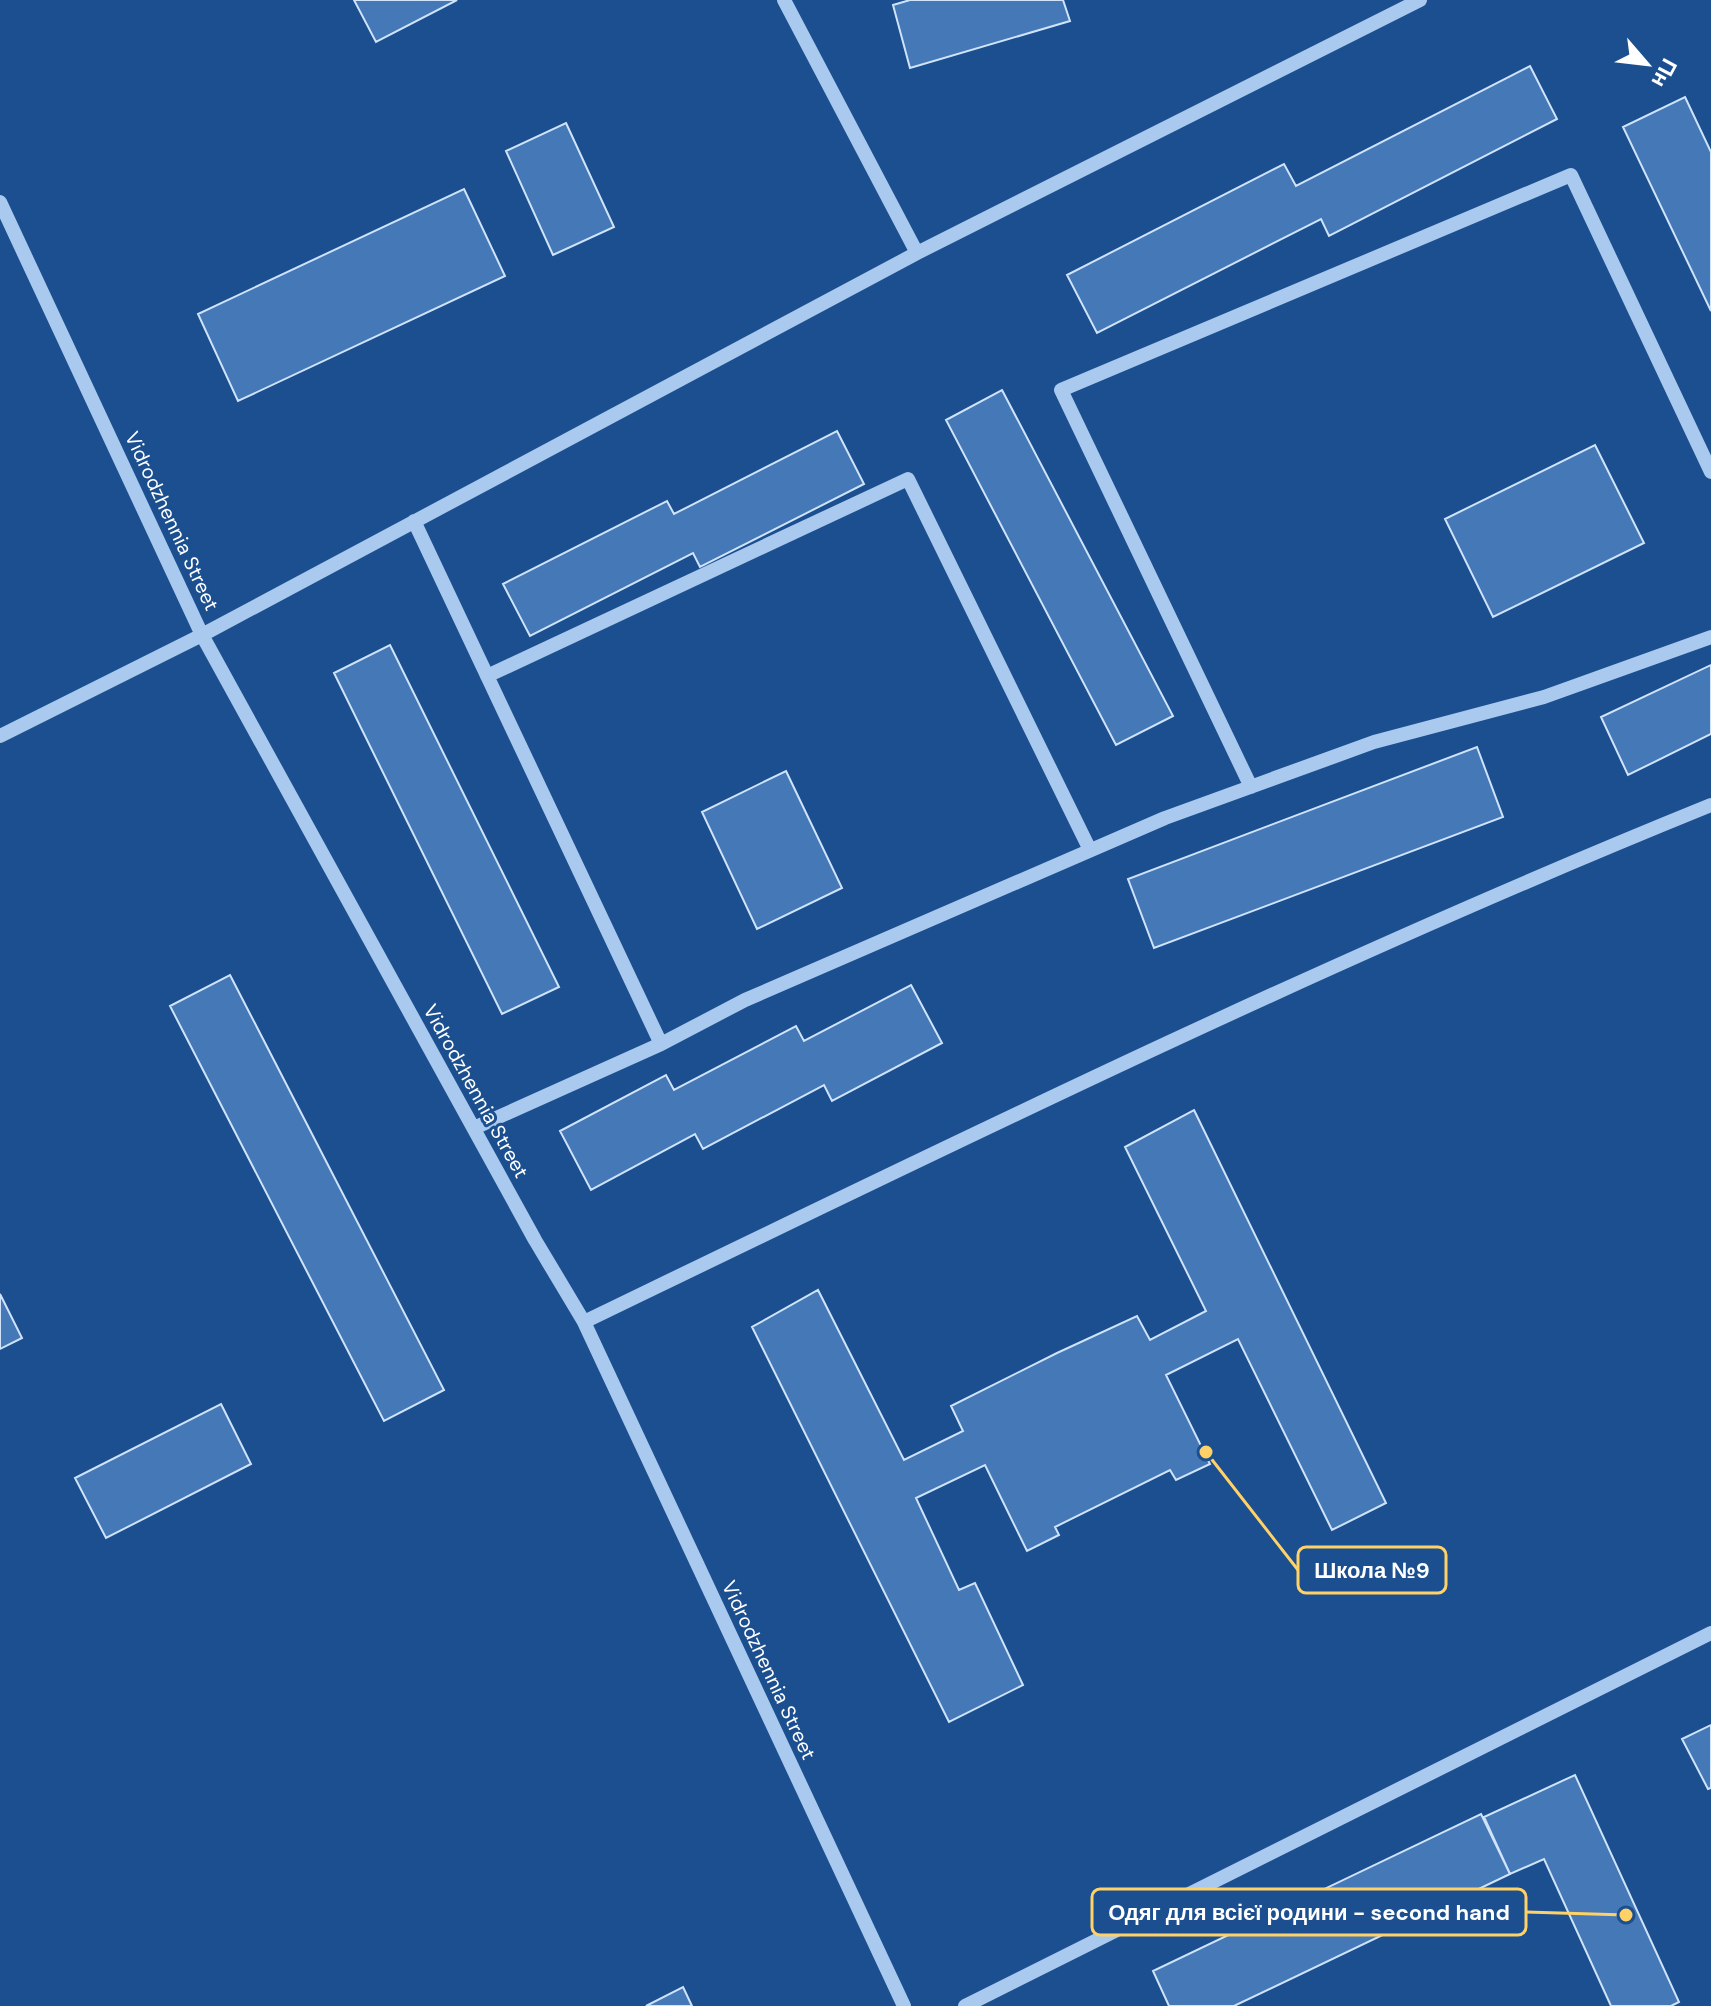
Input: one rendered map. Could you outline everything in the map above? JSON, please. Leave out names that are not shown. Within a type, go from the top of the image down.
[{"type":"street","points":[[784,0],[917,253]]},
{"type":"street","points":[[0,736],[202,635],[917,253],[1420,0]]},
{"type":"street","points":[[1251,787],[1061,390],[1571,175],[1711,472]]},
{"type":"street","name":"Vidrodzhennia Street","points":[[0,202],[202,635],[584,1322],[904,2006]]},
{"type":"street","points":[[487,676],[908,479],[1090,850]]},
{"type":"street","points":[[414,521],[661,1044]]},
{"type":"street","points":[[474,1128],[661,1044],[745,1000],[1090,850],[1374,742],[1544,697],[1711,637]]},
{"type":"street","points":[[584,1322],[956,1142],[1558,867],[1711,805]]},
{"type":"street","points":[[965,2006],[1711,1633]]},
{"type":"building","points":[[354,0],[457,0],[376,42]]},
{"type":"building","points":[[910,0],[1063,0],[1070,21],[910,68],[893,5]]},
{"type":"building","points":[[1530,66],[1557,119],[1329,236],[1321,219],[1097,333],[1067,275],[1284,164],[1296,186]]},
{"type":"building","points":[[1685,97],[1711,152],[1711,311],[1623,127]]},
{"type":"building","points":[[566,123],[614,227],[553,255],[506,151]]},
{"type":"building","points":[[464,189],[505,276],[238,401],[198,314]]},
{"type":"building","points":[[1002,390],[1173,716],[1116,745],[946,420]]},
{"type":"building","points":[[837,431],[864,484],[700,567],[693,553],[530,636],[503,584],[667,501],[674,514]]},
{"type":"building","points":[[1595,445],[1644,543],[1493,617],[1445,519]]},
{"type":"building","points":[[390,645],[559,987],[502,1014],[334,673]]},
{"type":"building","points":[[1711,665],[1711,734],[1628,775],[1601,717]]},
{"type":"building","points":[[1477,747],[1503,817],[1154,948],[1128,879]]},
{"type":"building","points":[[786,771],[842,888],[757,929],[702,812]]},
{"type":"building","points":[[230,975],[444,1390],[384,1421],[170,1006]]},
{"type":"building","points":[[911,985],[942,1043],[832,1101],[824,1085],[703,1149],[695,1134],[591,1190],[560,1131],[666,1075],[674,1090],[796,1026],[804,1041]]},
{"type":"building","points":[[1194,1110],[1386,1503],[1332,1530],[1238,1339],[1166,1375],[1210,1464],[1176,1480],[1170,1470],[1055,1527],[1059,1535],[1027,1551],[985,1465],[916,1498],[959,1590],[975,1583],[1023,1685],[949,1722],[752,1327],[818,1290],[904,1460],[963,1431],[951,1406],[1057,1353],[1137,1316],[1150,1340],[1206,1311],[1125,1147]]},
{"type":"building","points":[[0,1294],[22,1338],[0,1349]]},
{"type":"building","points":[[221,1404],[251,1464],[106,1538],[75,1478]]},
{"type":"building","points":[[1711,1725],[1711,1788],[1708,1789],[1682,1739]]},
{"type":"building","points":[[1575,1775],[1679,2002],[1671,2006],[1611,2006],[1544,1859],[1510,1874],[1484,1817]]},
{"type":"building","points":[[1481,1814],[1510,1874],[1234,2006],[1169,2006],[1153,1971]]},
{"type":"building","points":[[683,1987],[692,2006],[646,2006]]},
{"type":"place","name":"Школа №9","points":[[1206,1452]]},
{"type":"place","name":"Одяг для всієї родини - second hand","points":[[1626,1915]]}]
